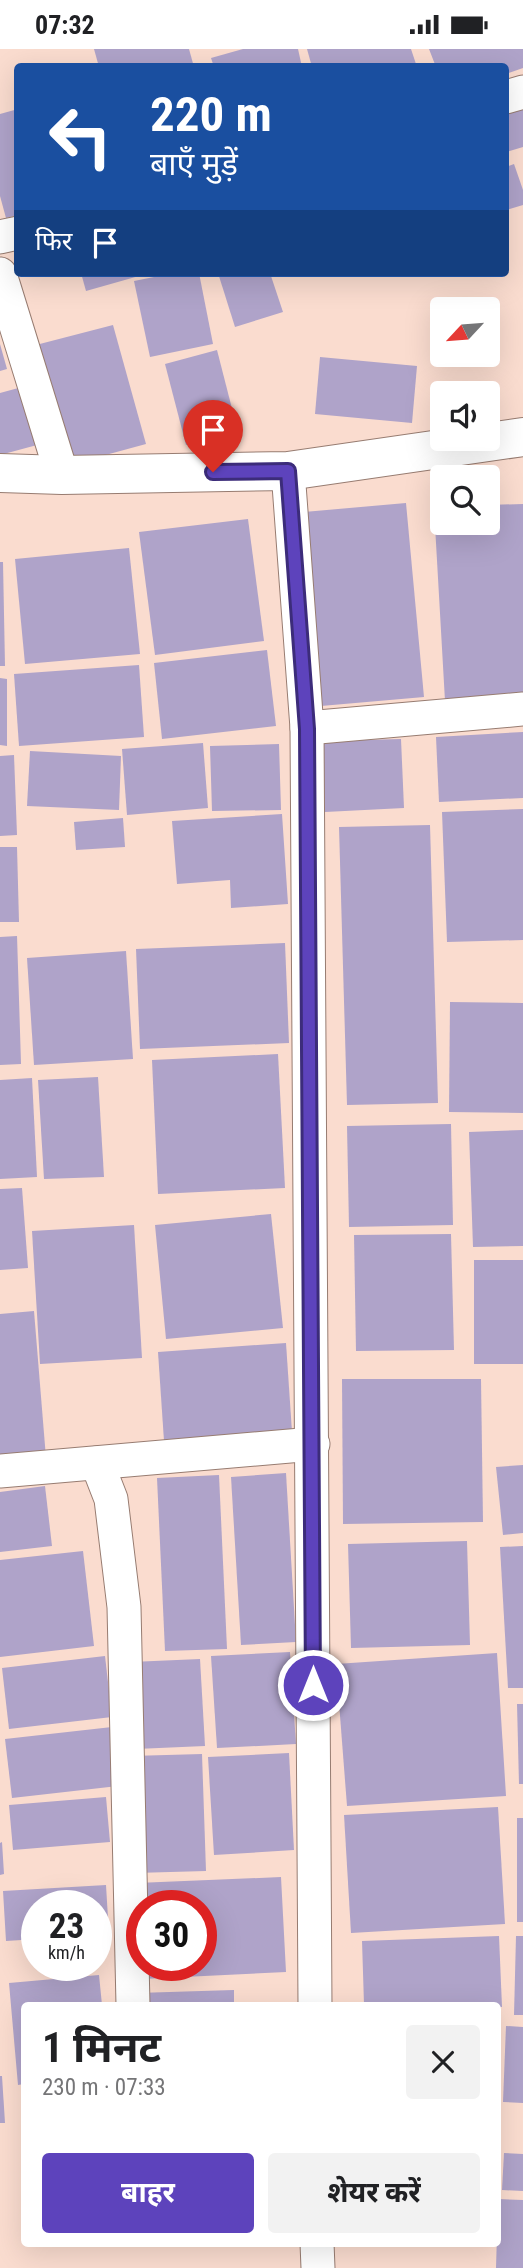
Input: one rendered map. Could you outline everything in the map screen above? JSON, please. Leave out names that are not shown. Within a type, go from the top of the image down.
[{"type":"street","points":[[0,274],[62,475]]},
{"type":"street","points":[[0,473],[62,475],[288,471],[523,437]]},
{"type":"street","points":[[288,471],[307,729],[315,2002]]},
{"type":"street","points":[[307,729],[523,709]]},
{"type":"street","points":[[0,1471],[313,1444]]},
{"type":"street","points":[[97,1463],[111,1499],[124,1607],[133,2002]]},
{"type":"street","points":[[317,2247],[318,2268]]},
{"type":"building","points":[[94,49],[189,49],[193,63],[98,63]]},
{"type":"building","points":[[243,49],[298,49],[301,63],[213,63],[211,58]]},
{"type":"building","points":[[307,49],[411,49],[416,63],[311,63]]},
{"type":"building","points":[[429,49],[523,49],[523,68],[509,73],[509,63],[434,63]]},
{"type":"building","points":[[523,101],[523,147],[509,151],[509,106]]},
{"type":"building","points":[[14,110],[14,216],[6,218],[0,196],[0,114]]},
{"type":"building","points":[[514,164],[523,190],[523,205],[509,209],[509,166]]},
{"type":"building","points":[[82,277],[135,277],[86,291]]},
{"type":"building","points":[[154,277],[200,277],[213,344],[150,357],[134,281]]},
{"type":"building","points":[[219,277],[271,277],[283,312],[235,327]]},
{"type":"building","points":[[113,325],[146,444],[65,466],[32,346]]},
{"type":"building","points":[[0,344],[7,369],[0,371]]},
{"type":"building","points":[[217,350],[238,432],[186,445],[165,364]]},
{"type":"building","points":[[320,357],[417,366],[412,423],[315,414]]},
{"type":"building","points":[[22,387],[37,445],[0,455],[0,393]]},
{"type":"building","points":[[406,503],[424,697],[321,706],[304,512]]},
{"type":"building","points":[[523,504],[523,697],[445,701],[436,535],[500,535],[500,505]]},
{"type":"building","points":[[248,519],[264,641],[155,655],[139,532]]},
{"type":"building","points":[[129,548],[140,654],[25,664],[15,559]]},
{"type":"building","points":[[0,562],[3,562],[5,666],[0,666]]},
{"type":"building","points":[[267,650],[276,726],[162,739],[154,663]]},
{"type":"building","points":[[139,665],[144,737],[19,746],[14,674]]},
{"type":"building","points":[[0,678],[7,679],[7,746],[0,745]]},
{"type":"building","points":[[523,732],[523,798],[439,802],[436,737]]},
{"type":"building","points":[[401,739],[404,808],[325,812],[322,741]]},
{"type":"building","points":[[203,743],[208,808],[127,815],[122,749]]},
{"type":"building","points":[[279,744],[281,810],[212,811],[210,746]]},
{"type":"building","points":[[30,751],[121,756],[119,810],[27,806]]},
{"type":"building","points":[[14,755],[17,835],[0,836],[0,756]]},
{"type":"building","points":[[523,809],[523,940],[447,942],[442,812]]},
{"type":"building","points":[[282,814],[288,904],[231,908],[230,880],[177,884],[172,821]]},
{"type":"building","points":[[123,818],[125,847],[76,850],[74,822]]},
{"type":"building","points":[[430,825],[438,1103],[347,1105],[339,827]]},
{"type":"building","points":[[0,847],[17,847],[19,922],[0,922]]},
{"type":"building","points":[[17,936],[21,1064],[0,1065],[0,937]]},
{"type":"building","points":[[285,943],[289,1043],[140,1049],[136,949]]},
{"type":"building","points":[[126,951],[133,1059],[34,1065],[27,958]]},
{"type":"building","points":[[450,1002],[523,1003],[523,1113],[449,1112]]},
{"type":"building","points":[[278,1054],[285,1188],[158,1194],[152,1060]]},
{"type":"building","points":[[98,1077],[104,1177],[44,1179],[38,1080]]},
{"type":"building","points":[[32,1078],[37,1177],[0,1179],[0,1080]]},
{"type":"building","points":[[451,1124],[453,1225],[349,1227],[347,1126]]},
{"type":"building","points":[[523,1130],[523,1246],[473,1247],[469,1132]]},
{"type":"building","points":[[22,1188],[28,1268],[0,1270],[0,1189]]},
{"type":"building","points":[[271,1214],[283,1328],[166,1339],[155,1225]]},
{"type":"building","points":[[134,1225],[142,1358],[40,1364],[32,1231]]},
{"type":"building","points":[[451,1234],[454,1350],[356,1351],[354,1235]]},
{"type":"building","points":[[474,1260],[523,1260],[523,1364],[474,1364]]},
{"type":"building","points":[[34,1311],[46,1458],[0,1462],[0,1314]]},
{"type":"building","points":[[286,1343],[292,1432],[164,1441],[158,1352]]},
{"type":"building","points":[[342,1379],[481,1379],[483,1522],[343,1524]]},
{"type":"building","points":[[523,1465],[523,1533],[503,1535],[496,1467]]},
{"type":"building","points":[[286,1473],[296,1642],[241,1645],[231,1477]]},
{"type":"building","points":[[219,1475],[227,1649],[165,1651],[157,1478]]},
{"type":"building","points":[[45,1486],[52,1546],[0,1552],[0,1492]]},
{"type":"building","points":[[467,1541],[470,1645],[351,1648],[348,1544]]},
{"type":"building","points":[[523,1546],[523,1688],[508,1688],[500,1547]]},
{"type":"building","points":[[83,1551],[94,1646],[0,1657],[0,1560]]},
{"type":"building","points":[[290,1652],[296,1744],[217,1748],[211,1656]]},
{"type":"building","points":[[497,1653],[506,1796],[347,1806],[336,1664]]},
{"type":"building","points":[[105,1656],[112,1717],[9,1729],[2,1668]]},
{"type":"building","points":[[200,1659],[205,1746],[136,1749],[131,1662]]},
{"type":"building","points":[[517,1704],[523,1704],[523,1784],[519,1784]]},
{"type":"building","points":[[112,1727],[118,1786],[12,1798],[5,1739]]},
{"type":"building","points":[[289,1753],[294,1850],[214,1855],[208,1757]]},
{"type":"building","points":[[202,1754],[206,1871],[135,1873],[131,1756]]},
{"type":"building","points":[[106,1797],[110,1842],[13,1850],[9,1805]]},
{"type":"building","points":[[498,1807],[505,1924],[351,1933],[344,1815]]},
{"type":"building","points":[[517,1818],[523,1818],[523,1922],[517,1922]]},
{"type":"building","points":[[2,1842],[4,1874],[0,1875],[0,1843]]},
{"type":"building","points":[[281,1877],[286,1972],[217,1975],[217,1890],[139,1890],[137,1883]]},
{"type":"building","points":[[106,1885],[106,1890],[21,1890],[21,1940],[6,1941],[3,1891]]},
{"type":"building","points":[[499,1936],[502,2007],[501,2002],[364,2002],[362,1941]]},
{"type":"building","points":[[516,1936],[523,1936],[523,2015],[514,2015]]},
{"type":"building","points":[[100,1981],[102,2002],[21,2002],[21,2084],[18,2085],[9,1983]]},
{"type":"building","points":[[234,1990],[234,2002],[138,2002],[137,1993]]},
{"type":"building","points":[[506,2026],[523,2027],[523,2103],[503,2102]]},
{"type":"building","points":[[2,2076],[5,2123],[0,2123]]},
{"type":"building","points":[[504,2153],[523,2154],[523,2191],[502,2190]]},
{"type":"building","points":[[501,2199],[523,2200],[523,2268],[496,2268],[497,2247],[501,2247]]},
{"type":"route","points":[[213,472],[288,471],[307,729],[313,1685]]}]
